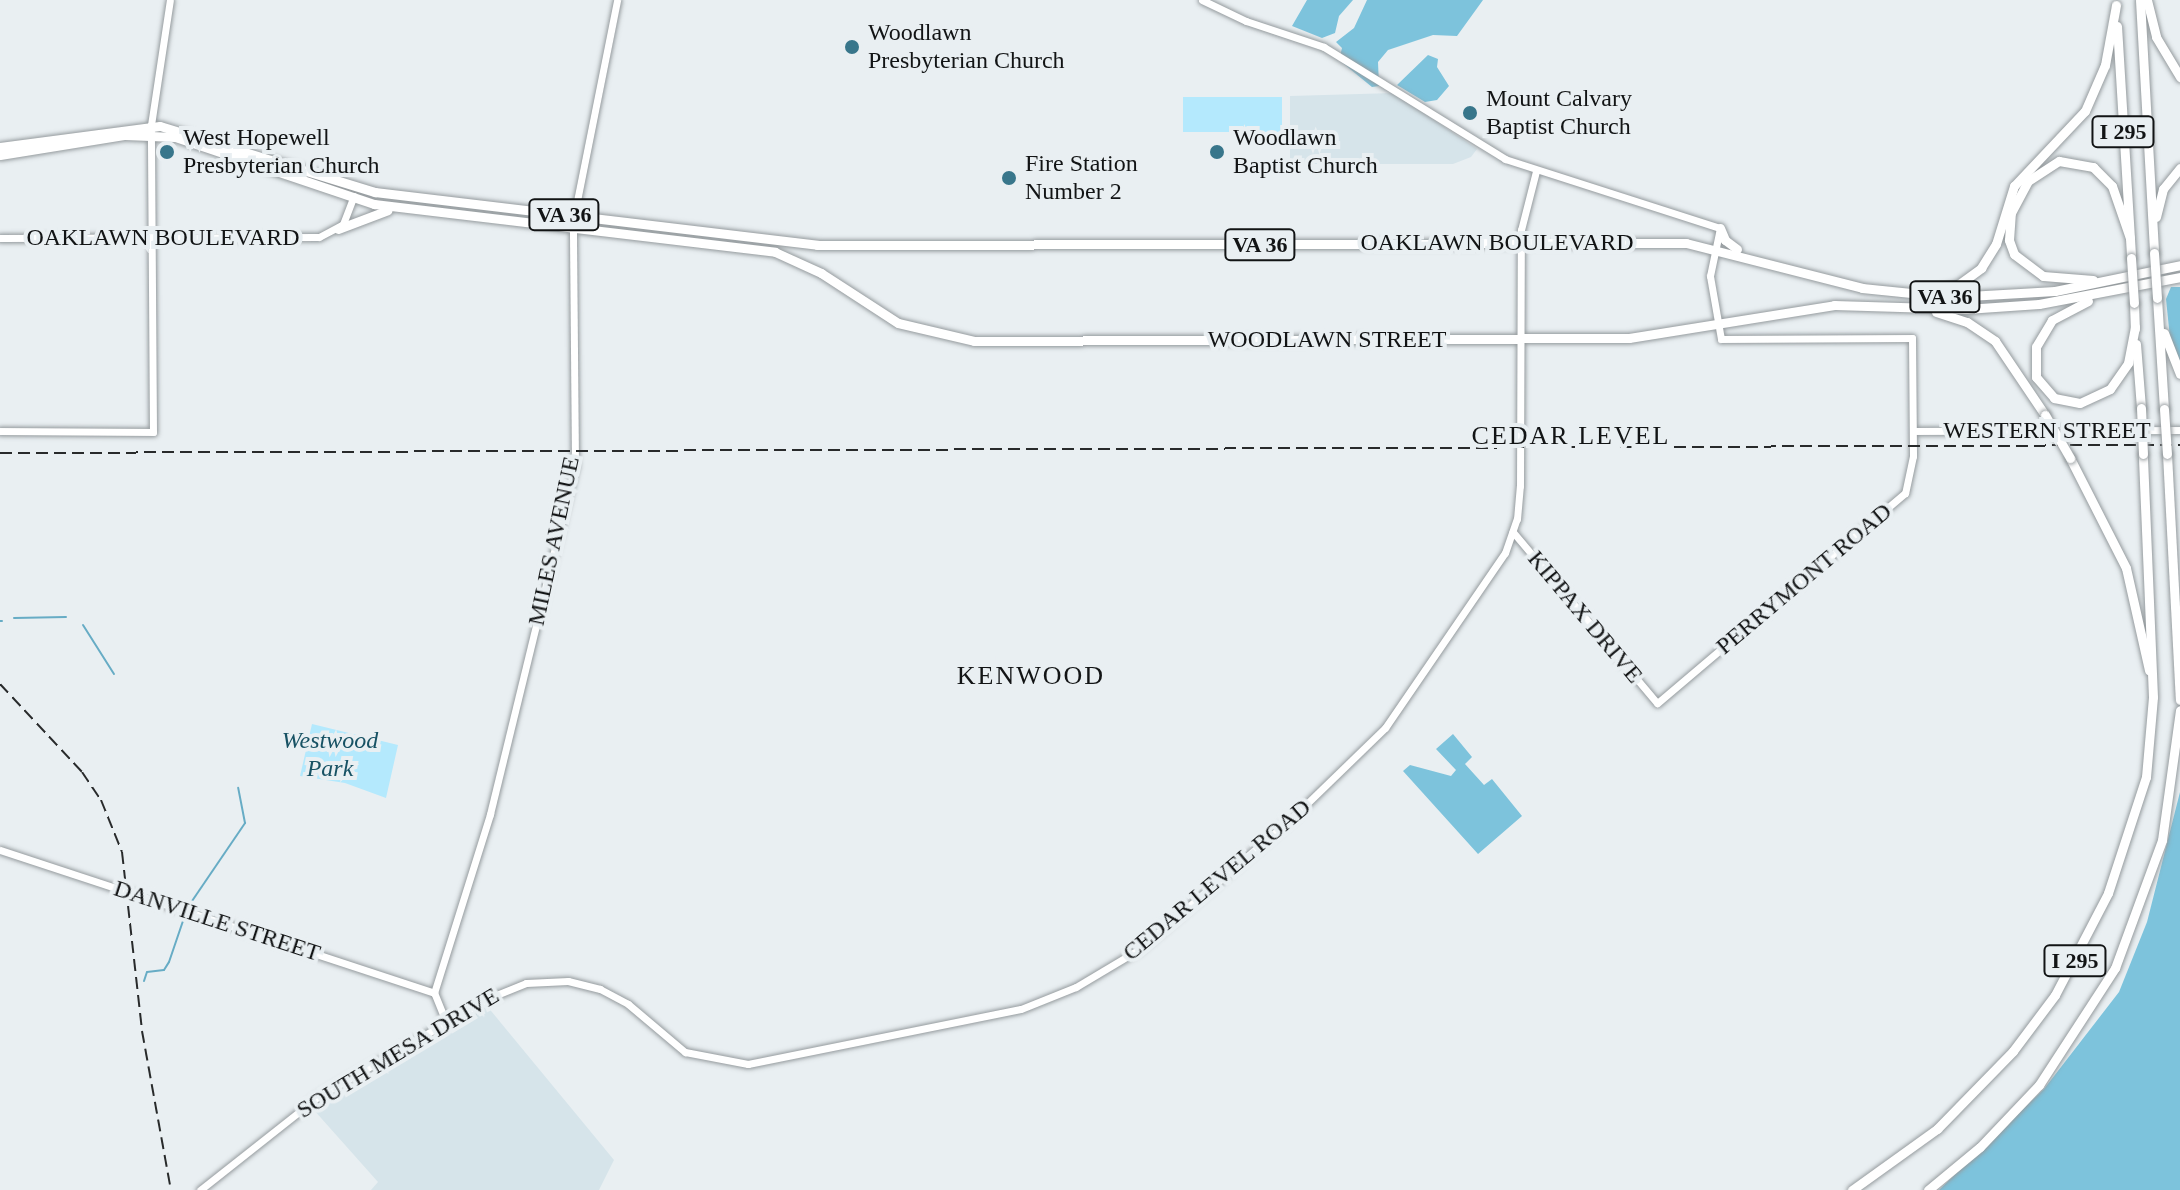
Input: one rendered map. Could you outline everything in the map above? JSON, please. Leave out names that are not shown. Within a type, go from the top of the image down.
[{"type":"highway","name":"I 295","points":[[2140,0],[2180,700]]},
{"type":"highway","points":[[2147,0],[2156,37],[2180,77]]},
{"type":"highway","name":"I 295","points":[[1852,1190],[1911,1149],[1973,1095],[2058,989],[2089,934],[2124,847],[2146,777],[2153,697],[2141,408],[2116,3]]},
{"type":"highway","points":[[1905,294],[1958,285],[1987,261],[2014,186],[2067,135],[2090,102],[2105,65],[2116,3]]},
{"type":"highway","name":"VA 36","points":[[0,147],[151,129],[187,131],[356,188],[573,216]]},
{"type":"highway","name":"VA 36","points":[[0,155],[151,129],[203,144],[354,200],[573,227]]},
{"type":"highway","points":[[2116,279],[2060,280],[2028,268],[2009,240],[2014,204],[2045,167],[2078,160],[2112,186],[2130,238]]},
{"type":"highway","points":[[2153,233],[2163,189],[2180,168]]},
{"type":"highway","points":[[338,229],[362,216],[404,208]]},
{"type":"highway","name":"OAKLAWN BOULEVARD","points":[[573,216],[805,244],[1521,243],[1714,246],[1846,284],[1905,294],[2022,295],[2178,265]]},
{"type":"highway","name":"WOODLAWN STREET","points":[[573,227],[761,249],[810,266],[898,323],[957,340],[1629,338],[1813,307],[1913,306]]},
{"type":"highway","points":[[1720,228],[1725,240],[1743,253]]},
{"type":"highway","name":"VA 36","points":[[1913,306],[2015,307],[2180,277]]},
{"type":"highway","points":[[2117,290],[2066,310],[2047,326],[2034,356],[2039,382],[2066,403],[2101,395],[2124,371],[2135,327]]},
{"type":"highway","points":[[2158,303],[2167,350],[2180,374]]},
{"type":"highway","points":[[1913,306],[1956,318],[1986,333],[2011,358],[2070,458],[2126,568],[2153,697]]},
{"type":"highway","points":[[2177,624],[2180,566]]},
{"type":"highway","name":"I 295","points":[[1928,1190],[2022,1105],[2102,993],[2156,865],[2175,775],[2180,710]]},
{"type":"street","points":[[0,431],[153,432],[151,129],[170,0]]},
{"type":"street","name":"MILES AVENUE","points":[[434,993],[490,814],[575,465],[573,216],[617,0]]},
{"type":"street","points":[[1202,0],[1246,21],[1324,47],[1490,152],[1536,171],[1720,228],[1710,276],[1718,323]]},
{"type":"street","name":"CEDAR LEVEL ROAD","points":[[573,981],[611,993],[693,1056],[755,1063],[987,1019],[1056,996],[1111,968],[1272,836],[1385,728],[1486,583],[1513,532],[1519,508],[1523,209],[1536,171]]},
{"type":"street","points":[[338,229],[354,200],[356,188]]},
{"type":"street","name":"OAKLAWN BOULEVARD","points":[[0,238],[319,237],[338,229]]},
{"type":"street","name":"PERRYMONT ROAD","points":[[1657,703],[1905,493],[1912,476],[1912,338],[1721,339],[1718,323]]},
{"type":"street","name":"WESTERN STREET","points":[[1913,431],[2180,430]]},
{"type":"street","name":"KIPPAX DRIVE","points":[[1513,532],[1657,703]]},
{"type":"street","name":"DANVILLE STREET","points":[[0,850],[434,993]]},
{"type":"street","name":"SOUTH MESA DRIVE","points":[[200,1190],[306,1104],[446,1022],[518,985],[573,981]]},
{"type":"street","points":[[434,993],[446,1022]]},
{"type":"shaded area","points":[[1307,0],[1353,0],[1339,16],[1335,33],[1322,38],[1292,26]]},
{"type":"shaded area","points":[[1367,0],[1483,0],[1457,36],[1433,35],[1388,50],[1378,62],[1379,86],[1372,87],[1339,60],[1342,48],[1336,42],[1354,28]]},
{"type":"shaded area","points":[[1428,55],[1438,59],[1437,67],[1449,86],[1437,100],[1425,102],[1397,85]]},
{"type":"shaded area","points":[[1394,93],[1477,149],[1471,157],[1453,164],[1290,164],[1290,96]]},
{"type":"shaded area","points":[[2171,287],[2180,287],[2180,367],[2170,338],[2166,299]]},
{"type":"shaded area","points":[[1453,734],[1472,757],[1465,764],[1484,785],[1492,779],[1522,816],[1478,854],[1403,771],[1410,765],[1451,776],[1456,770],[1436,749]]},
{"type":"shaded area","points":[[2180,792],[2180,1190],[1939,1190],[2044,1089],[2119,992],[2147,922]]},
{"type":"shaded area","points":[[487,1006],[614,1160],[599,1190],[371,1190],[378,1182],[313,1109]]},
{"type":"green space","points":[[1183,97],[1282,97],[1282,132],[1183,132]]},
{"type":"green space","name":"Westwood Park","points":[[312,724],[398,745],[386,798],[345,783],[300,776]]},
{"type":"waterway","points":[[14,618],[66,617]]},
{"type":"waterway","points":[[83,625],[114,674]]},
{"type":"waterway","points":[[190,904],[245,823],[238,788]]},
{"type":"waterway","points":[[144,981],[147,972],[164,970],[184,918]]},
{"type":"railway","points":[[0,453],[2180,445]]},
{"type":"railway","points":[[0,684],[82,772],[101,800],[122,852],[142,1031],[171,1190]]},
{"type":"place","name":"Woodlawn Presbyterian Church","points":[[852,47]]},
{"type":"place","name":"Mount Calvary Baptist Church","points":[[1470,113]]},
{"type":"place","name":"West Hopewell Presbyterian Church","points":[[167,152]]},
{"type":"place","name":"Woodlawn Baptist Church","points":[[1217,152]]},
{"type":"place","name":"Fire Station Number 2","points":[[1009,178]]},
{"type":"district","name":"CEDAR LEVEL","points":[[1571,436]]},
{"type":"district","name":"KENWOOD","points":[[1031,676]]}]
